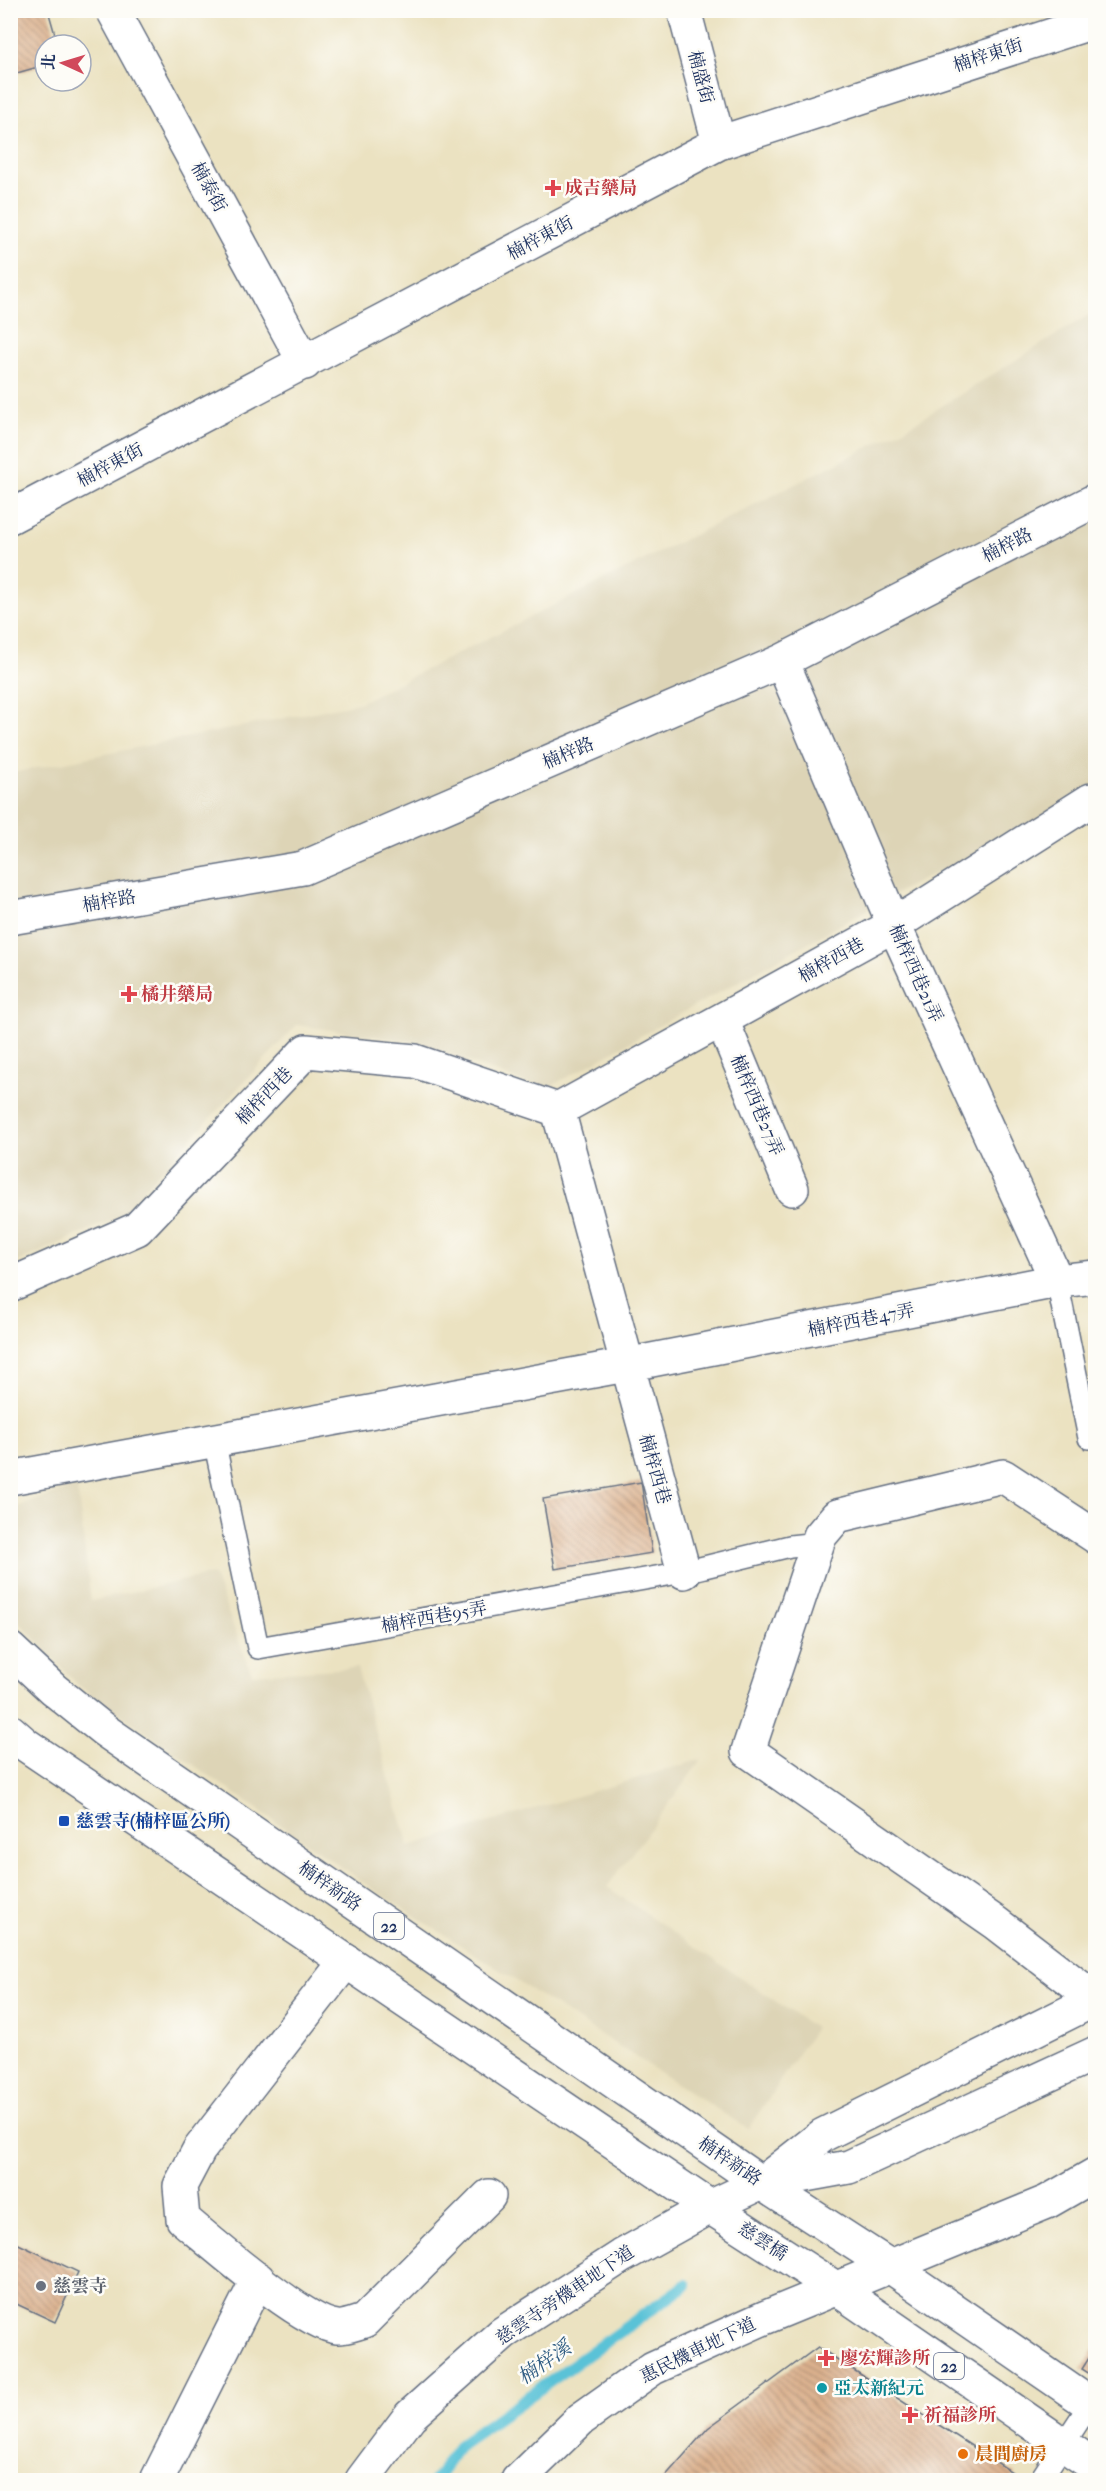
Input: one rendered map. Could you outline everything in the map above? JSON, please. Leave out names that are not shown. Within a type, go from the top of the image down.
[{"type":"street","name":"楠泰街","points":[[113,10],[305,363]]},
{"type":"street","name":"楠盛街","points":[[684,10],[719,143]]},
{"type":"street","name":"楠梓東街","points":[[10,517],[719,143],[1095,21]]},
{"type":"street","name":"楠梓路","points":[[10,918],[303,868],[782,661],[1095,500]]},
{"type":"street","name":"楠梓西巷21弄","points":[[782,661],[894,925],[1057,1281]]},
{"type":"street","name":"楠梓西巷","points":[[10,1285],[137,1229],[306,1051],[415,1061],[558,1110],[894,925],[1091,800],[1095,802]]},
{"type":"street","name":"楠梓西巷27弄","points":[[722,1020],[792,1189]]},
{"type":"street","name":"楠梓西巷","points":[[558,1110],[684,1572]]},
{"type":"street","name":"楠梓西巷47弄","points":[[626,1365],[1057,1281],[1095,1277]]},
{"type":"street","points":[[10,1478],[626,1365]]},
{"type":"street","points":[[769,2188],[823,2135],[1095,1999],[996,1923],[748,1752],[820,1536],[837,1516],[1003,1476],[1095,1537]]},
{"type":"street","name":"楠梓新路","points":[[10,1648],[53,1689],[104,1730],[769,2188]]},
{"type":"street","name":"22","points":[[10,1731],[36,1752],[718,2212]]},
{"type":"street","points":[[346,1961],[199,2150],[180,2186],[183,2219],[311,2318],[338,2328],[364,2321],[489,2196]]},
{"type":"street","points":[[769,2188],[849,2168],[1095,2054]]},
{"type":"street","name":"惠民機車地下道","points":[[518,2481],[581,2419],[653,2368],[764,2318],[1047,2202],[1095,2174]]},
{"type":"street","name":"慈雲寺旁機車地下道","points":[[362,2481],[410,2416],[503,2334],[622,2256],[769,2188]]},
{"type":"street","name":"22","points":[[769,2188],[853,2241],[1093,2406]]},
{"type":"street","name":"慈雲橋","points":[[718,2212],[837,2289]]},
{"type":"street","points":[[156,2481],[258,2279]]},
{"type":"street","name":"22","points":[[837,2289],[1095,2467]]},
{"type":"lane","points":[[1057,1281],[1089,1438]]},
{"type":"lane","name":"楠梓西巷95弄","points":[[214,1440],[258,1648],[684,1572],[790,1546],[818,1543]]},
{"type":"lane","points":[[1040,2481],[1063,2445],[1093,2406]]},
{"type":"shaded area","points":[[1095,311],[1095,793],[906,888],[544,1090],[416,1042],[297,1025],[118,1217],[11,1265],[11,773],[359,703],[905,429]]},
{"type":"shaded area","points":[[77,1486],[91,1601],[213,1574],[252,1674],[357,1668],[409,1846],[702,1759],[607,1887],[815,2028],[748,2129],[376,1891],[78,1685],[10,1612],[11,1509]]},
{"type":"building","points":[[10,10],[48,10],[55,33],[33,33],[33,68],[10,75]]},
{"type":"building","points":[[641,1482],[652,1553],[555,1569],[543,1499]]},
{"type":"building","name":"慈雲寺","points":[[10,2240],[78,2272],[55,2322],[10,2301]]},
{"type":"building","name":"亞太新紀元","points":[[818,2347],[1015,2474],[1011,2480],[662,2480],[708,2428]]},
{"type":"building","points":[[1096,2347],[1096,2378],[1082,2369]]},
{"type":"waterway","name":"楠梓溪","points":[[435,2480],[460,2445],[686,2285]]},
{"type":"place","name":"成吉藥局","points":[[553,188]]},
{"type":"place","name":"橘井藥局","points":[[129,994]]},
{"type":"place","name":"慈雲寺(楠梓區公所)","points":[[64,1821]]},
{"type":"place","name":"慈雲寺","points":[[41,2286]]},
{"type":"place","name":"廖宏輝診所","points":[[826,2358]]},
{"type":"place","name":"亞太新紀元","points":[[822,2388]]},
{"type":"place","name":"祈福診所","points":[[910,2415]]},
{"type":"place","name":"晨間廚房","points":[[963,2454]]}]
